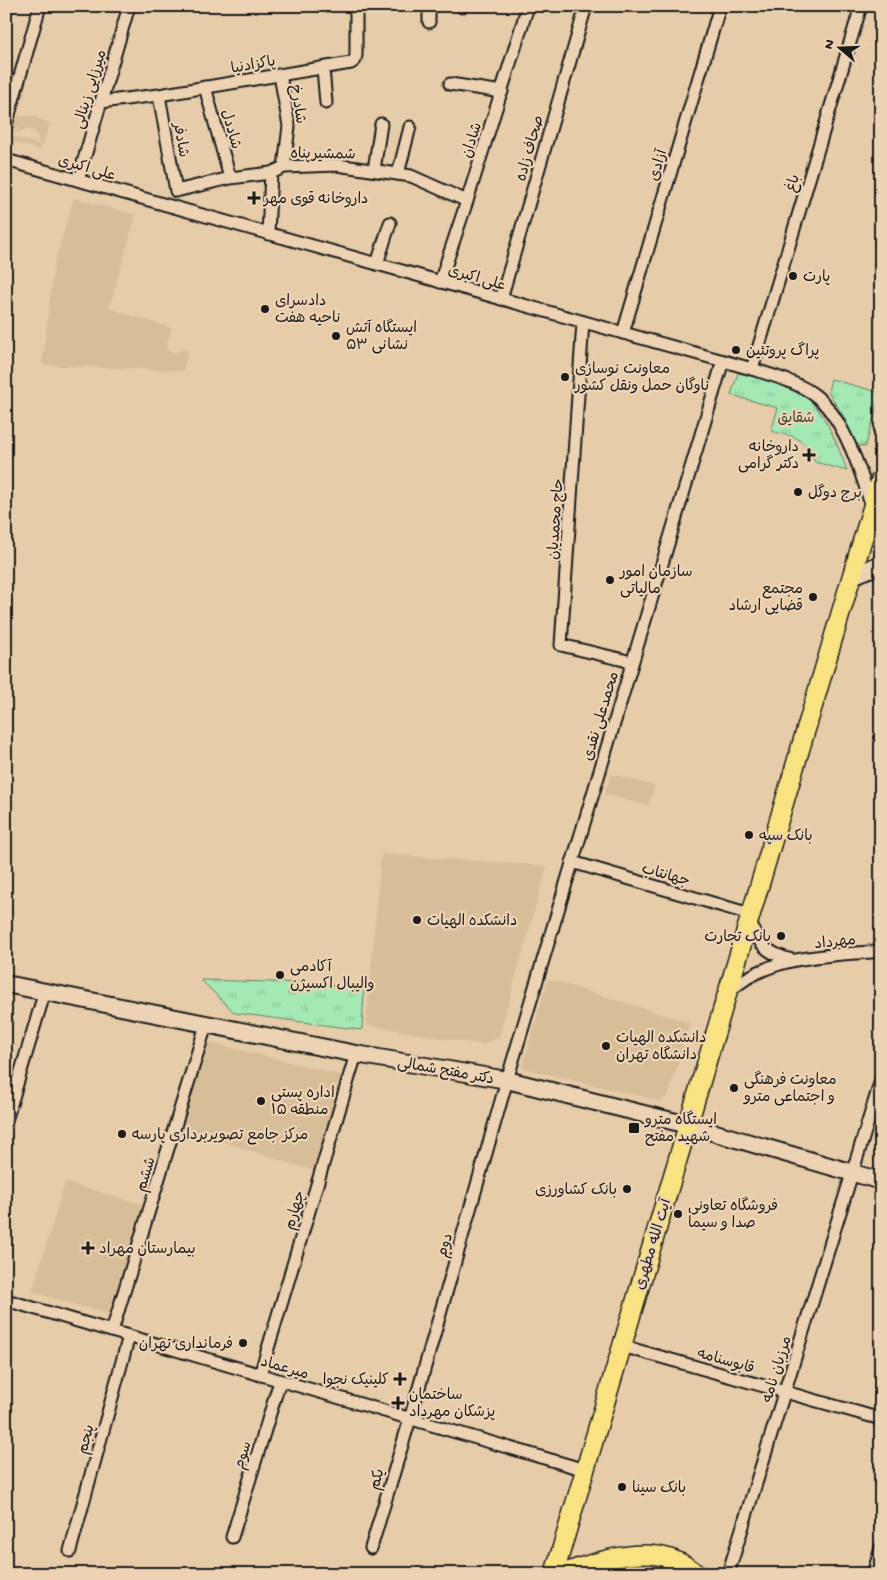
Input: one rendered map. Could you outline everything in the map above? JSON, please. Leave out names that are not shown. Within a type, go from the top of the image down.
[{"type":"main road","points":[[881,478],[872,507],[881,526]]},
{"type":"main road","name":"آیت الله مطهری","points":[[554,1574],[872,507]]},
{"type":"main road","points":[[852,576],[881,564]]},
{"type":"main road","name":"دکتر مفتح شمالی","points":[[6,984],[206,1026],[507,1080],[688,1125],[881,1181]]},
{"type":"main road","points":[[561,1574],[609,1559],[639,1554],[672,1559],[686,1565],[697,1574]]},
{"type":"street","points":[[6,125],[40,6]]},
{"type":"street","name":"میرزایی زینالی","points":[[78,180],[129,6]]},
{"type":"street","name":"پاکزادنیا","points":[[101,102],[159,95],[351,63],[355,60],[356,55],[356,6]]},
{"type":"street","points":[[429,6],[430,22]]},
{"type":"street","name":"شادان","points":[[440,282],[528,6]]},
{"type":"street","name":"صحاف زاده","points":[[501,299],[586,6]]},
{"type":"street","name":"آزادی","points":[[623,333],[720,6]]},
{"type":"street","name":"باغ","points":[[752,369],[861,6]]},
{"type":"street","points":[[323,68],[326,103]]},
{"type":"street","name":"شادرخ","points":[[280,75],[289,126],[284,167]]},
{"type":"street","points":[[450,84],[502,92]]},
{"type":"street","name":"شاددل","points":[[206,87],[230,178]]},
{"type":"street","name":"شادفر","points":[[159,95],[176,191]]},
{"type":"street","points":[[374,170],[381,124]]},
{"type":"street","points":[[398,174],[410,126]]},
{"type":"street","name":"علی‌ اکبری","points":[[6,160],[752,369],[792,383],[822,401],[843,433],[864,478],[872,507]]},
{"type":"street","name":"شمشیرپناه","points":[[176,191],[230,178],[271,173],[284,167],[337,165],[411,176],[467,201]]},
{"type":"street","points":[[268,234],[271,173]]},
{"type":"street","points":[[377,264],[390,224]]},
{"type":"street","name":"حاج محمدیان","points":[[583,322],[562,645],[632,662]]},
{"type":"street","name":"محمدعلی نقدی","points":[[507,1080],[723,361]]},
{"type":"street","name":"جهانتاب","points":[[572,862],[750,917]]},
{"type":"street","points":[[750,917],[757,939],[767,950],[780,957],[792,960]]},
{"type":"street","name":"مهرداد","points":[[792,960],[881,951]]},
{"type":"street","points":[[726,996],[750,976],[792,960]]},
{"type":"street","points":[[6,1121],[45,991]]},
{"type":"street","name":"ششم","points":[[112,1331],[206,1026]]},
{"type":"street","name":"چهارم","points":[[260,1375],[356,1054]]},
{"type":"street","name":"دوم","points":[[410,1419],[507,1080]]},
{"type":"street","name":"مرزبان نامه","points":[[728,1574],[881,1080]]},
{"type":"street","name":"میرعماد","points":[[6,1300],[585,1470]]},
{"type":"street","name":"پنجم","points":[[70,1550],[129,1336]]},
{"type":"street","name":"قابوسنامه","points":[[622,1346],[881,1419]]},
{"type":"street","name":"سوم","points":[[232,1537],[280,1381]]},
{"type":"street","name":"یکم","points":[[371,1548],[410,1419]]},
{"type":"street","points":[[873,1574],[881,1548]]},
{"type":"shaded area","points":[[12,116],[32,116],[50,123],[41,150],[6,140]],"holes":[[[30,117],[14,133],[28,129],[36,132],[40,145],[9,135]]]},
{"type":"shaded area","points":[[74,198],[136,215],[109,308],[171,328],[166,350],[178,353],[180,349],[188,350],[183,371],[42,365],[54,264]]},
{"type":"shaded area","points":[[611,774],[655,786],[648,806],[605,794]]},
{"type":"shaded area","points":[[381,854],[547,866],[499,1036],[483,1045],[366,1025]]},
{"type":"shaded area","name":"دانشکده الهیات دانشگاه تهران","points":[[548,979],[690,1023],[668,1096],[660,1101],[522,1068]]},
{"type":"shaded area","name":"اداره پستی منطقه ۱۵","points":[[207,1042],[341,1075],[314,1171],[180,1128]]},
{"type":"shaded area","name":"بیمارستان مهراد","points":[[65,1182],[144,1205],[111,1315],[32,1292]]},
{"type":"green space","name":"شقایق","points":[[738,373],[790,387],[805,396],[819,411],[825,421],[847,471],[815,462],[806,447],[798,439],[771,431],[778,408],[731,395]]},
{"type":"green space","points":[[831,379],[881,393],[865,447],[856,444],[843,415],[828,392]]},
{"type":"green space","points":[[201,980],[303,983],[364,988],[362,1030],[235,1013]]},
{"type":"green space","points":[[648,1567],[671,1569],[676,1574],[593,1574],[599,1571]]},
{"type":"place","name":"داروخانه قوی مهر","points":[[254,198]]},
{"type":"place","name":"پارت","points":[[793,276]]},
{"type":"place","name":"دادسرای ناحیه هفت","points":[[265,309]]},
{"type":"place","name":"ایستگاه آتش نشانی ۵۳","points":[[336,336]]},
{"type":"place","name":"پراگ پروتئین","points":[[736,350]]},
{"type":"place","name":"معاونت نوسازی ناوگان حمل ونقل کشور","points":[[565,377]]},
{"type":"place","name":"داروخانه دکتر گرامی","points":[[809,455]]},
{"type":"place","name":"برج دوگل","points":[[798,492]]},
{"type":"place","name":"سازمان امور مالیاتی","points":[[610,580]]},
{"type":"place","name":"مجتمع قضایی ارشاد","points":[[813,597]]},
{"type":"place","name":"بانک سپه","points":[[749,835]]},
{"type":"place","name":"دانشکده الهیات","points":[[417,920]]},
{"type":"place","name":"بانک تجارت","points":[[781,936]]},
{"type":"place","name":"آکادمی والیبال اکسیژن","points":[[280,975]]},
{"type":"place","name":"دانشکده الهیات دانشگاه تهران","points":[[606,1046]]},
{"type":"place","name":"معاونت فرهنگی و اجتماعی مترو","points":[[734,1088]]},
{"type":"place","name":"اداره پستی منطقه ۱۵","points":[[261,1101]]},
{"type":"place","name":"ایستگاه مترو شهید مفتح","points":[[634,1128]]},
{"type":"place","name":"مرکز جامع تصویربرداری پارسه","points":[[122,1134]]},
{"type":"place","name":"بانک کشاورزی","points":[[627,1189]]},
{"type":"place","name":"فروشگاه تعاونی صدا و سیما","points":[[678,1214]]},
{"type":"place","name":"بیمارستان مهراد","points":[[88,1248]]},
{"type":"place","name":"فرمانداری تهران","points":[[243,1343]]},
{"type":"place","name":"کلینیک نجوا","points":[[400,1379]]},
{"type":"place","name":"ساختمان پزشکان مهرداد","points":[[398,1403]]},
{"type":"place","name":"بانک سینا","points":[[622,1487]]}]
